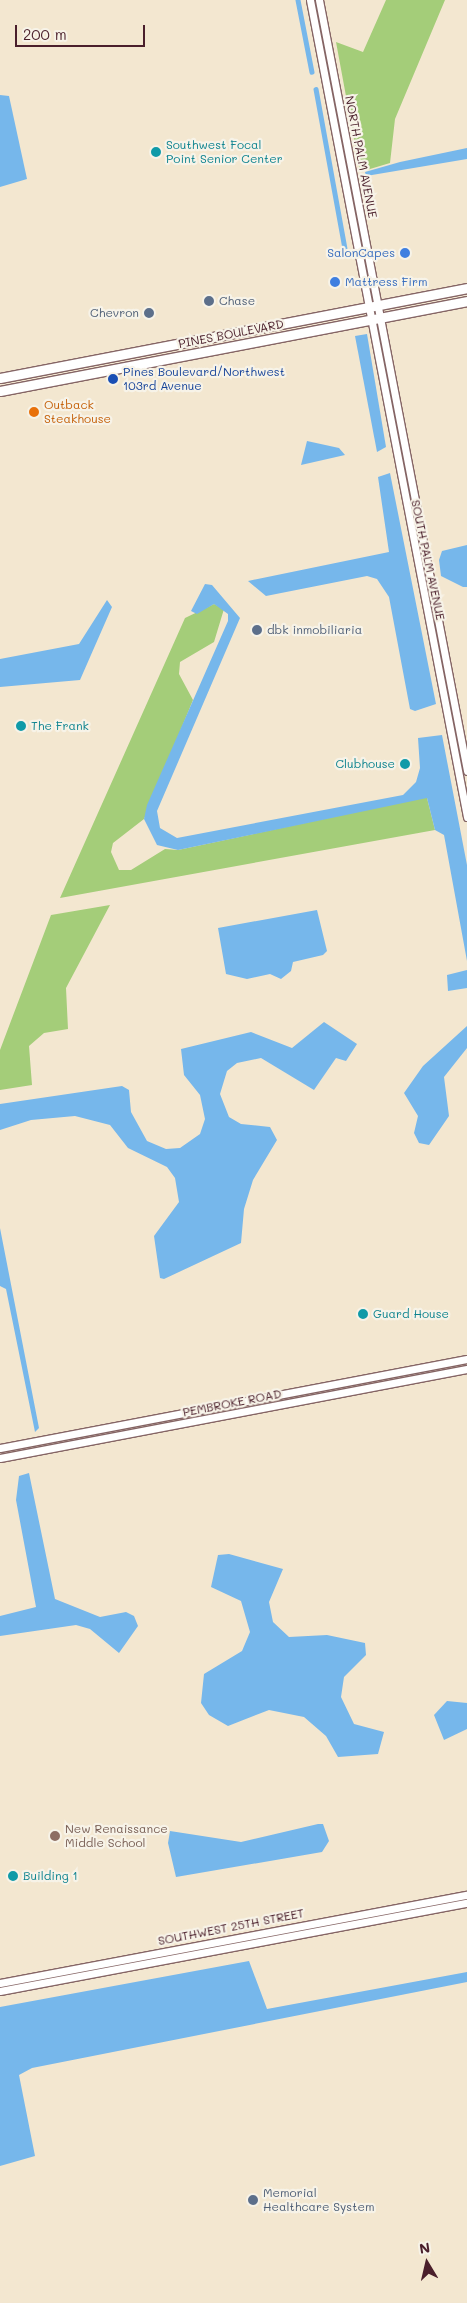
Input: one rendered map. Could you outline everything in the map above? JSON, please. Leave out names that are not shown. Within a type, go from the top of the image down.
[{"type":"highway","name":"PINES BOULEVARD","points":[[0,378],[467,288]]},
{"type":"highway","name":"PINES BOULEVARD","points":[[0,391],[464,301]]},
{"type":"main road","name":"NORTH PALM AVENUE","points":[[310,0],[368,307]]},
{"type":"main road","name":"NORTH PALM AVENUE","points":[[319,0],[381,318]]},
{"type":"main road","name":"SOUTH PALM AVENUE","points":[[368,307],[467,817]]},
{"type":"main road","name":"SOUTH PALM AVENUE","points":[[381,318],[467,771]]},
{"type":"main road","name":"PEMBROKE ROAD","points":[[0,1448],[467,1359]]},
{"type":"main road","name":"PEMBROKE ROAD","points":[[0,1458],[467,1369]]},
{"type":"main road","name":"SOUTHWEST 25TH STREET","points":[[0,1983],[467,1894]]},
{"type":"main road","name":"SOUTHWEST 25TH STREET","points":[[0,1991],[467,1903]]},
{"type":"green space","points":[[386,0],[445,0],[395,119],[390,163],[360,172],[336,42],[363,52]]},
{"type":"green space","points":[[214,604],[224,609],[214,642],[180,662],[179,674],[193,700],[144,819],[113,843],[111,852],[119,870],[131,870],[165,849],[178,850],[422,798],[427,798],[435,830],[60,898],[185,618]]},
{"type":"green space","points":[[110,905],[66,988],[68,1029],[44,1033],[29,1046],[32,1085],[0,1090],[0,1050],[51,915]]},
{"type":"water","points":[[0,95],[9,96],[27,179],[0,187]]},
{"type":"water","points":[[467,148],[467,159],[366,176],[365,172],[400,162]]},
{"type":"water","points":[[367,334],[386,447],[377,452],[355,336]]},
{"type":"water","points":[[307,441],[339,448],[345,455],[301,465]]},
{"type":"water","points":[[390,473],[436,704],[415,711],[410,709],[389,597],[377,579],[367,576],[266,596],[248,581],[389,552],[378,477]]},
{"type":"water","points":[[467,545],[467,587],[463,587],[441,576],[439,560],[442,551]]},
{"type":"water","points":[[205,584],[212,585],[240,618],[157,811],[160,828],[177,838],[403,795],[416,782],[420,768],[418,738],[442,735],[467,865],[467,961],[444,835],[435,830],[427,798],[178,850],[157,845],[144,819],[147,805],[228,621],[228,614],[214,604],[197,614],[191,611]]},
{"type":"water","points":[[107,600],[112,607],[80,680],[0,687],[0,659],[79,644]]},
{"type":"water","points":[[317,910],[327,951],[323,955],[293,962],[291,971],[281,979],[270,974],[247,979],[226,974],[218,928]]},
{"type":"water","points":[[467,970],[467,988],[448,991],[447,975]]},
{"type":"water","points":[[324,1022],[357,1044],[346,1061],[336,1058],[314,1090],[261,1058],[237,1063],[227,1071],[220,1094],[229,1117],[241,1124],[270,1127],[277,1140],[253,1180],[244,1209],[241,1243],[164,1279],[160,1278],[154,1236],[179,1202],[175,1178],[167,1167],[128,1148],[110,1125],[75,1116],[31,1120],[0,1130],[0,1104],[122,1086],[129,1090],[131,1112],[147,1141],[166,1149],[180,1148],[200,1134],[205,1119],[200,1095],[184,1075],[181,1049],[251,1032],[292,1048]]},
{"type":"water","points":[[467,1026],[467,1048],[444,1077],[449,1116],[429,1145],[419,1143],[414,1133],[418,1116],[404,1093],[423,1066]]},
{"type":"water","points":[[0,1228],[39,1428],[35,1432],[6,1289],[0,1286]]},
{"type":"water","points":[[29,1473],[55,1599],[100,1617],[126,1612],[134,1616],[138,1626],[119,1653],[90,1629],[76,1625],[0,1636],[0,1616],[36,1607],[16,1500],[19,1476]]},
{"type":"water","points":[[229,1554],[283,1569],[269,1602],[273,1622],[289,1637],[327,1635],[365,1643],[366,1655],[344,1677],[341,1697],[354,1724],[384,1732],[378,1754],[338,1757],[326,1736],[304,1717],[269,1710],[228,1726],[209,1715],[201,1703],[204,1674],[242,1651],[250,1632],[241,1601],[211,1587],[218,1555]]},
{"type":"water","points":[[447,1701],[467,1703],[467,1729],[444,1740],[434,1715]]},
{"type":"water","points":[[323,1824],[329,1841],[322,1852],[176,1877],[168,1843],[170,1831],[241,1842]]},
{"type":"water","points":[[249,1961],[267,2009],[467,1972],[467,1982],[32,2068],[19,2075],[35,2156],[0,2166],[0,2007]]},
{"type":"waterway","points":[[298,0],[312,72]]},
{"type":"waterway","points":[[316,89],[346,254]]},
{"type":"place","name":"Southwest Focal Point Senior Center","points":[[156,152]]},
{"type":"place","name":"SalonCapes","points":[[405,253]]},
{"type":"place","name":"Mattress Firm","points":[[335,282]]},
{"type":"place","name":"Chase","points":[[209,301]]},
{"type":"place","name":"Chevron","points":[[149,313]]},
{"type":"place","name":"Pines Boulevard/Northwest 103rd Avenue","points":[[113,379]]},
{"type":"place","name":"Outback Steakhouse","points":[[34,412]]},
{"type":"place","name":"dbk inmobiliaria","points":[[257,630]]},
{"type":"place","name":"The Frank","points":[[21,726]]},
{"type":"place","name":"Clubhouse","points":[[405,764]]},
{"type":"place","name":"Guard House","points":[[363,1314]]},
{"type":"place","name":"New Renaissance Middle School","points":[[55,1836]]},
{"type":"place","name":"Building 1","points":[[13,1876]]},
{"type":"place","name":"Memorial Healthcare System","points":[[253,2200]]}]
